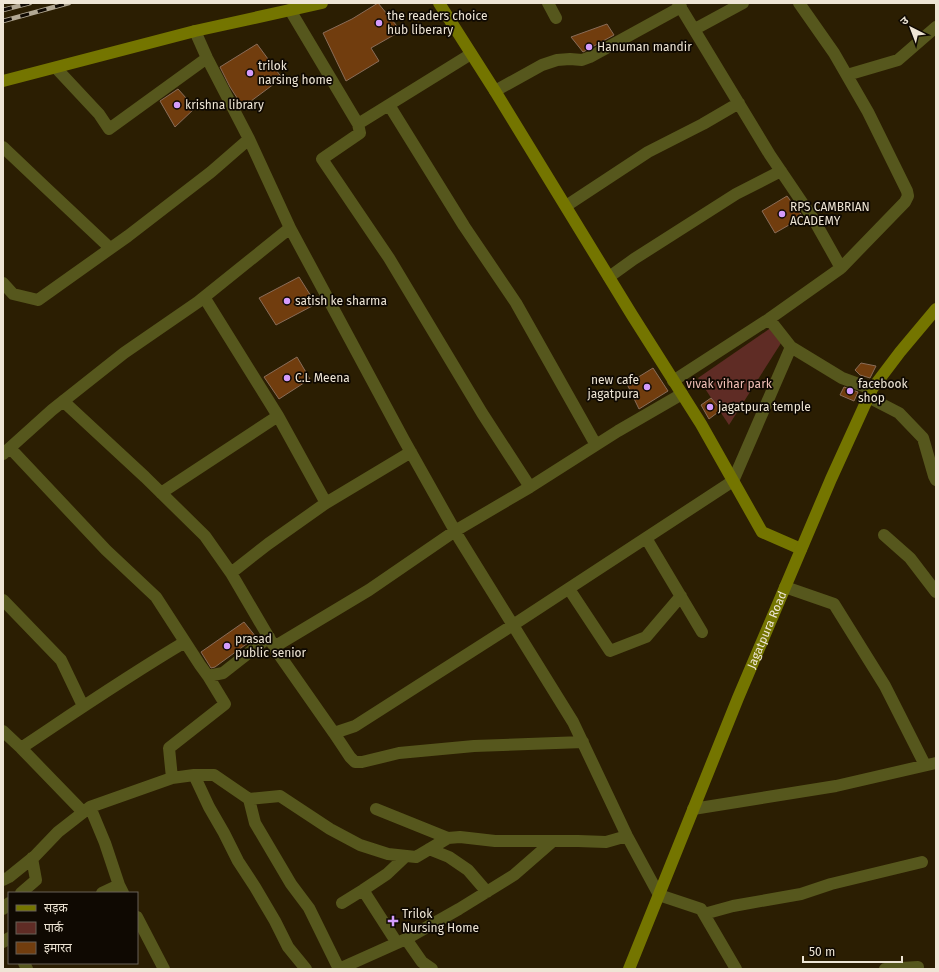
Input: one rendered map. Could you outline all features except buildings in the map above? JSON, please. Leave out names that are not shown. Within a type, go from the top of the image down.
[{"type":"street","points":[[3,81],[195,31],[322,3]]},
{"type":"street","points":[[438,3],[495,91],[701,424],[762,532],[801,549]]},
{"type":"street","points":[[548,3],[556,18]]},
{"type":"street","points":[[695,30],[743,3]]},
{"type":"street","points":[[674,381],[769,319],[841,268],[905,202],[908,196],[907,191],[868,112],[834,53],[799,3]]},
{"type":"street","points":[[495,91],[542,65],[557,60],[582,60],[590,57],[680,5],[770,155],[814,220],[841,268]]},
{"type":"street","points":[[290,10],[358,124],[360,133],[322,159],[389,258],[482,413],[530,487]]},
{"type":"street","points":[[847,75],[898,60],[936,27]]},
{"type":"street","points":[[195,31],[207,58],[249,139],[290,228],[455,531],[573,722],[627,836],[659,895],[701,909],[736,969]]},
{"type":"street","points":[[358,124],[471,54]]},
{"type":"street","points":[[56,68],[110,129],[207,58]]},
{"type":"street","points":[[566,206],[648,152],[703,124],[739,103]]},
{"type":"street","points":[[388,105],[464,226],[516,303],[596,445]]},
{"type":"street","points":[[3,283],[14,294],[38,300],[211,172],[249,139]]},
{"type":"street","points":[[3,147],[110,248]]},
{"type":"street","points":[[609,277],[634,259],[736,194],[782,171]]},
{"type":"street","points":[[172,778],[169,748],[225,704],[156,597],[5,452],[52,410],[124,353],[204,297],[290,228]]},
{"type":"street","points":[[204,297],[278,416],[326,503]]},
{"type":"street","name":"Jagatpura Road","points":[[629,969],[738,698],[831,479],[870,393],[900,352],[936,309]]},
{"type":"street","points":[[769,319],[791,347],[870,393],[899,413],[931,444],[934,476],[936,480]]},
{"type":"street","points":[[334,733],[355,726],[514,625],[733,481],[791,347]]},
{"type":"street","points":[[208,676],[222,673],[272,642],[369,590],[455,531],[530,487],[618,431],[682,394]]},
{"type":"street","points":[[64,401],[205,536],[231,573],[272,642],[350,757],[355,762],[362,762],[399,753],[474,746],[583,742]]},
{"type":"street","points":[[161,493],[278,416]]},
{"type":"street","points":[[231,573],[268,544],[326,503],[411,452]]},
{"type":"street","points":[[884,535],[910,558],[936,592]]},
{"type":"street","points":[[646,538],[702,632]]},
{"type":"street","points":[[694,809],[836,786],[931,764],[834,604],[785,587]]},
{"type":"street","points":[[569,589],[610,651],[646,637],[681,596]]},
{"type":"street","points":[[3,600],[61,660],[83,706]]},
{"type":"street","points":[[21,748],[83,706],[185,642]]},
{"type":"street","points":[[3,731],[86,810],[105,843],[121,889],[107,892]]},
{"type":"street","points":[[3,880],[9,877],[32,858],[58,832],[86,810],[172,778],[194,775],[214,775],[249,799],[280,796],[330,829],[360,845],[388,854],[416,857],[448,838],[460,837],[495,841],[606,842],[627,836]]},
{"type":"street","points":[[194,775],[209,807],[238,861],[267,908],[288,947],[306,969]]},
{"type":"street","points":[[249,799],[255,823],[291,884],[309,908],[339,969],[402,941],[487,892],[514,875],[553,841]]},
{"type":"street","points":[[376,810],[448,838]]},
{"type":"street","points":[[429,849],[449,857],[468,870],[487,892]]},
{"type":"street","points":[[342,903],[387,874],[406,856]]},
{"type":"street","points":[[22,892],[36,880],[32,858]]},
{"type":"street","points":[[704,914],[733,906],[801,894],[831,884],[922,862]]},
{"type":"street","points":[[363,890],[402,941],[425,967]]},
{"type":"street","points":[[138,919],[164,969]]},
{"type":"street","points":[[885,969],[918,967]]},
{"type":"green space","name":"vivak vihar park","points":[[772,327],[783,340],[729,425],[698,378]]},
{"type":"railway","points":[[3,10],[30,3]]},
{"type":"railway","points":[[3,21],[69,3]]},
{"type":"place","name":"the readers choice hub liberary","points":[[379,23]]},
{"type":"place","name":"Hanuman mandir","points":[[589,47]]},
{"type":"place","name":"trilok narsing home","points":[[250,73]]},
{"type":"place","name":"krishna library","points":[[177,105]]},
{"type":"place","name":"RPS CAMBRIAN ACADEMY","points":[[782,214]]},
{"type":"place","name":"satish ke sharma","points":[[287,301]]},
{"type":"place","name":"C.L Meena","points":[[287,378]]},
{"type":"place","name":"new cafe jagatpura","points":[[647,387]]},
{"type":"place","name":"facebook shop","points":[[850,391]]},
{"type":"place","name":"jagatpura temple","points":[[710,407]]},
{"type":"place","name":"prasad public senior","points":[[227,646]]},
{"type":"place","name":"Trilok Nursing Home","points":[[393,921]]}]
